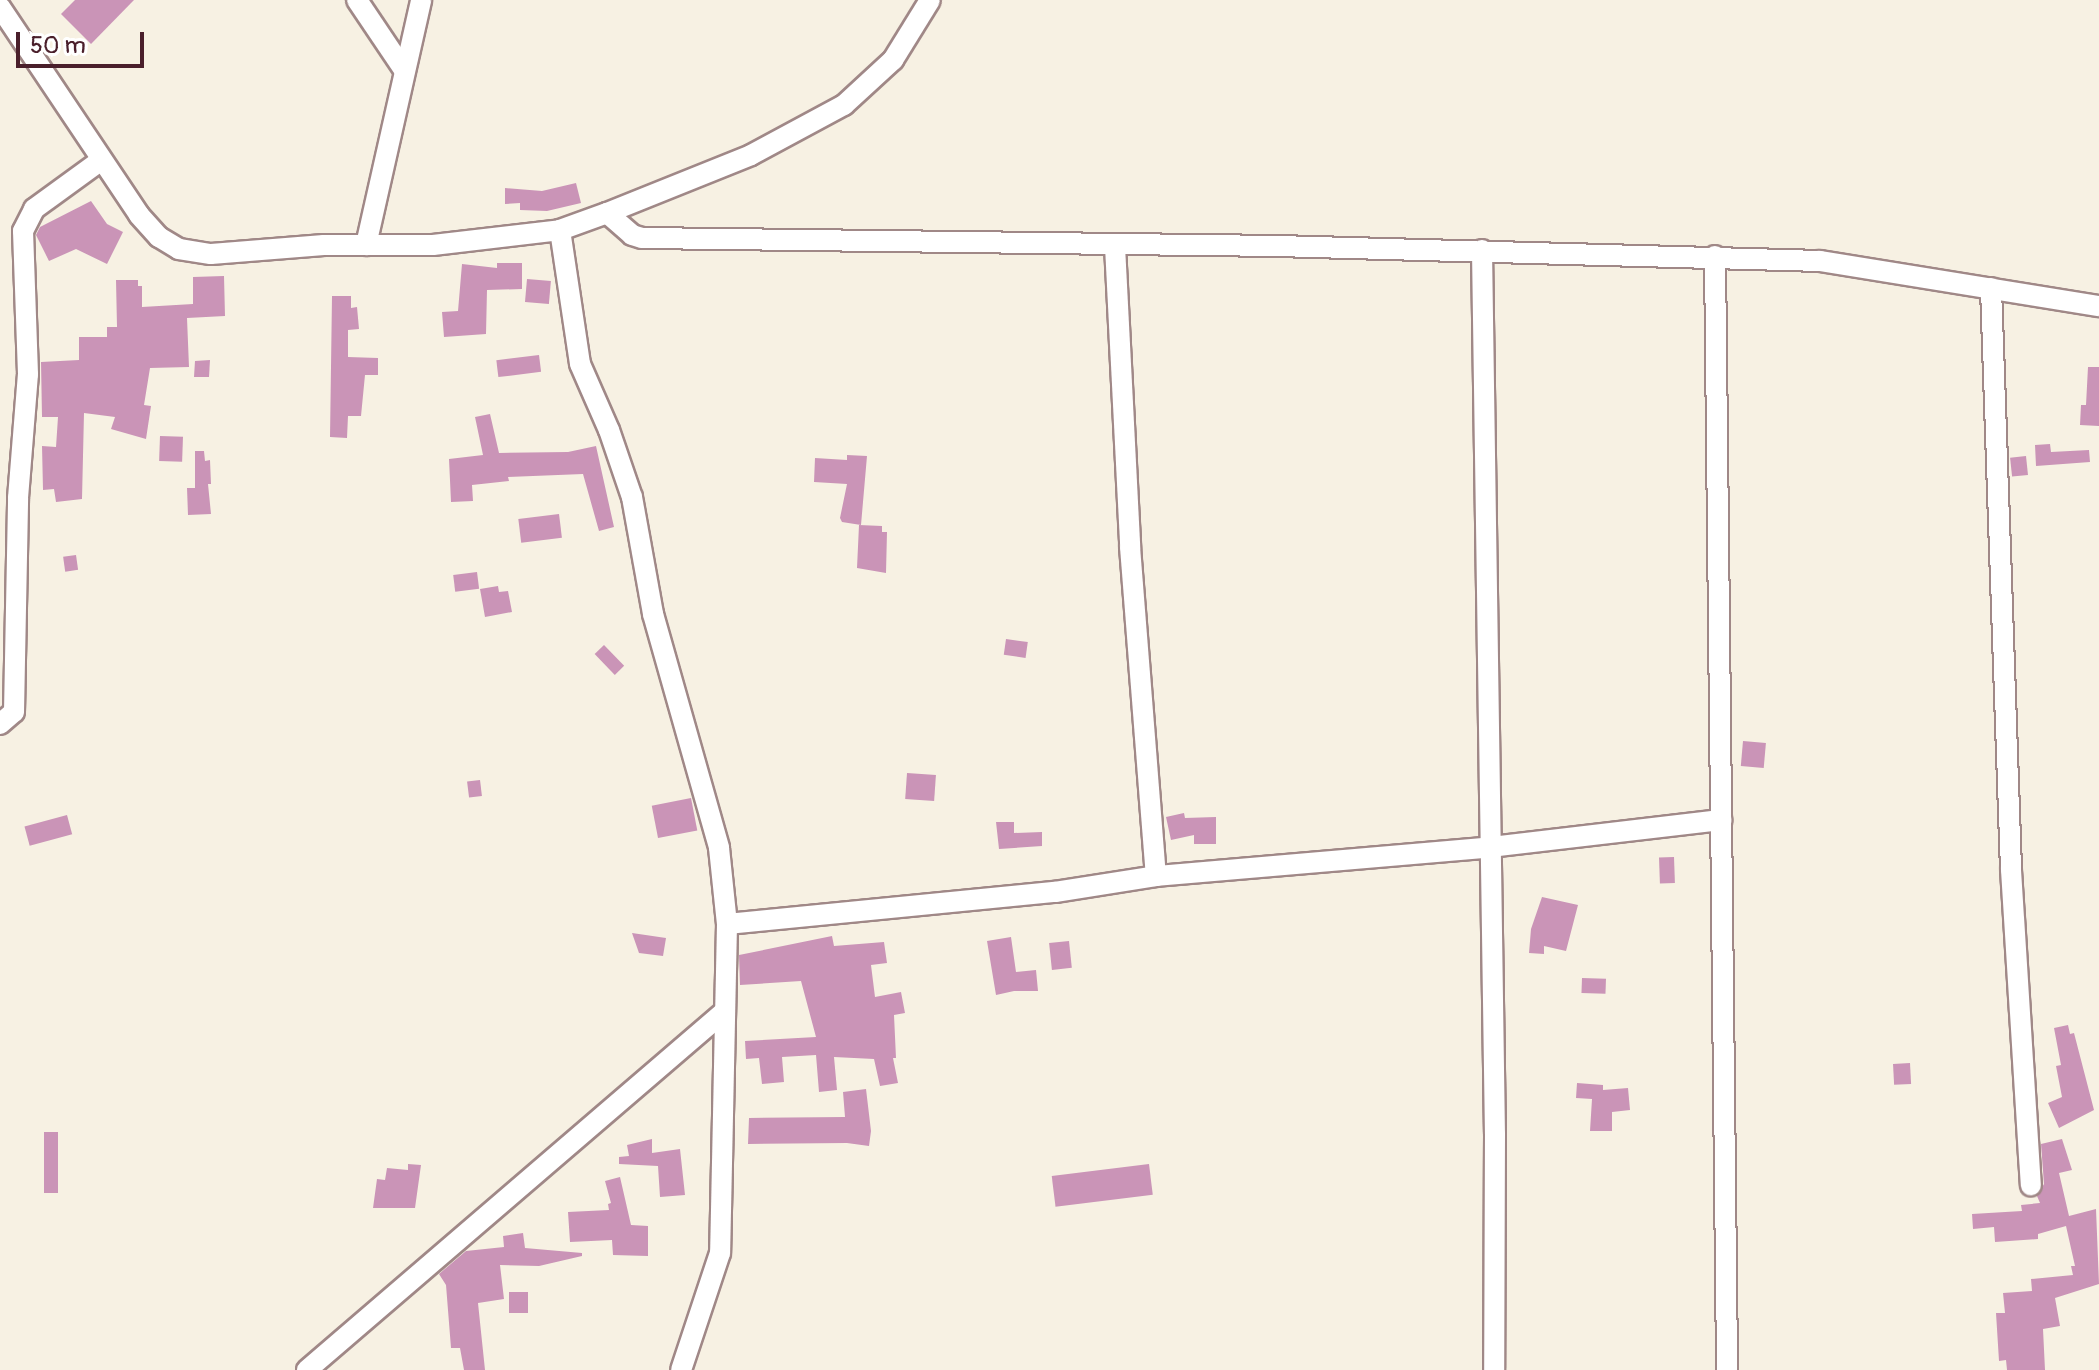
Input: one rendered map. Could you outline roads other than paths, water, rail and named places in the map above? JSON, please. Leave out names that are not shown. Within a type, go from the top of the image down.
[{"type":"street","points":[[357,0],[404,70]]},
{"type":"street","points":[[366,245],[421,0]]},
{"type":"street","points":[[0,7],[100,161],[139,215],[159,237],[179,249],[211,254],[366,245],[433,245],[560,230],[751,155],[844,105],[893,60],[930,0]]},
{"type":"street","points":[[0,724],[14,712],[18,498],[28,374],[23,231],[34,209],[100,161]]},
{"type":"street","points":[[607,213],[632,235],[642,238],[1482,250],[1820,261],[2099,306]]},
{"type":"street","points":[[560,230],[580,364],[609,430],[632,497],[653,614],[716,835],[727,924],[720,1253],[681,1370]]},
{"type":"street","points":[[1115,246],[1130,547],[1156,876]]},
{"type":"street","points":[[1482,250],[1491,847],[1494,1370]]},
{"type":"street","points":[[1715,256],[1727,1370]]},
{"type":"street","points":[[1991,288],[2011,870],[2031,1185]]},
{"type":"street","points":[[727,924],[1055,892],[1156,876],[1491,847],[1721,820]]},
{"type":"street","points":[[307,1370],[725,1011]]}]
